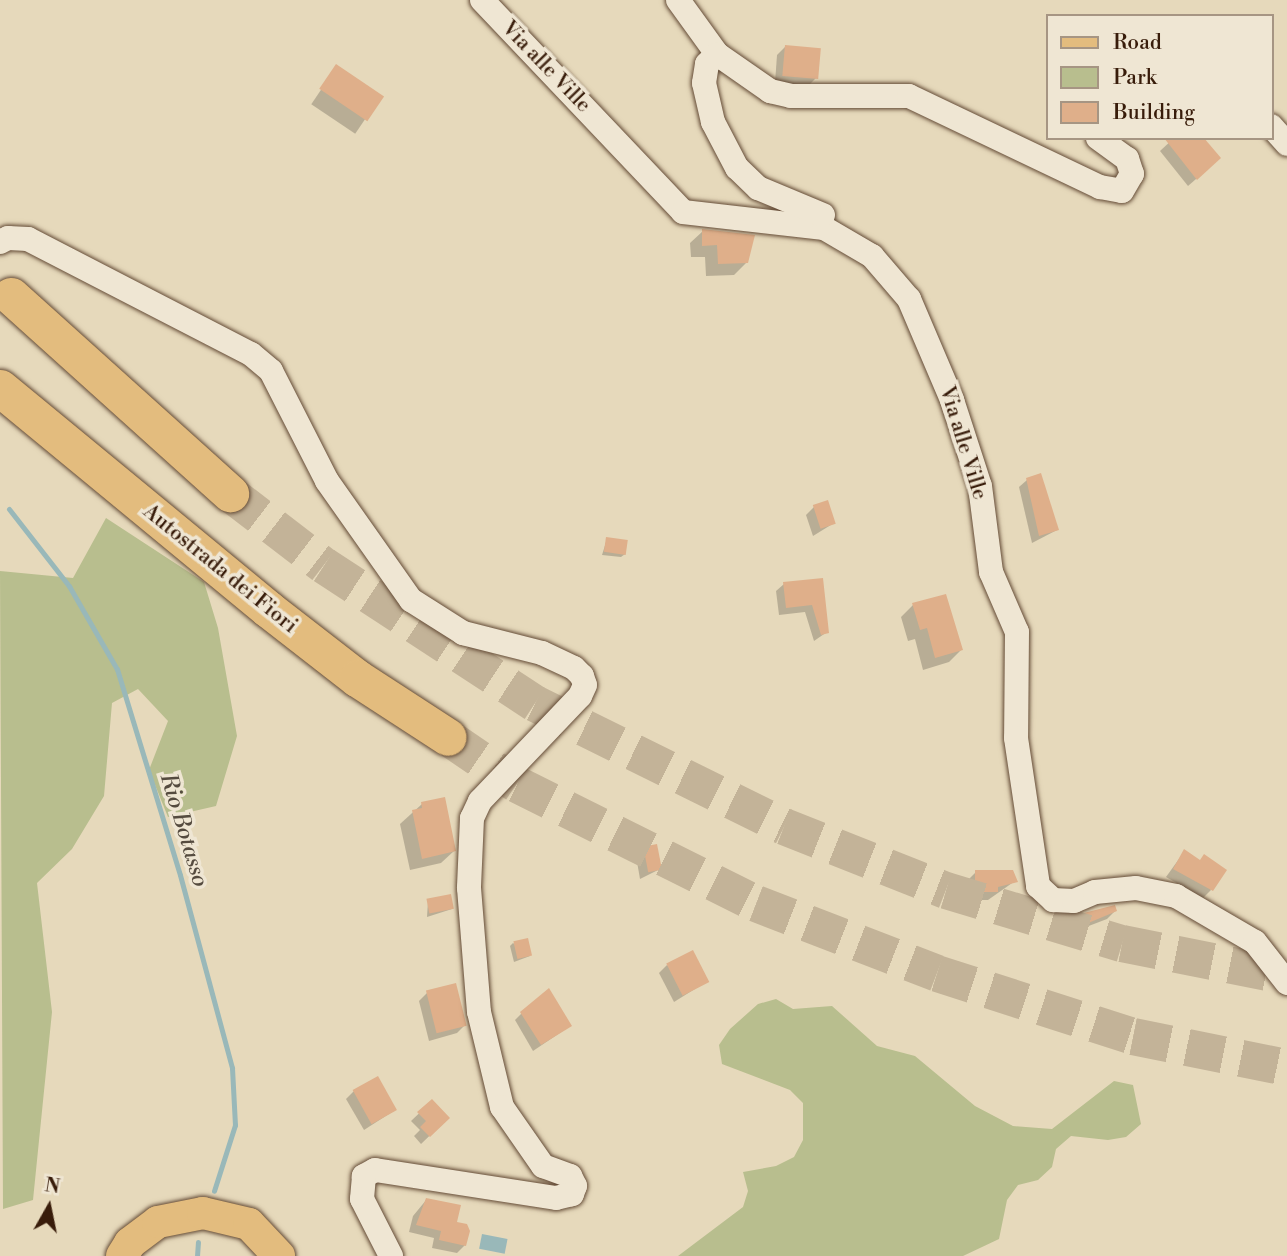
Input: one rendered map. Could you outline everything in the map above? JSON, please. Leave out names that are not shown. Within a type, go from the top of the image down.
[{"type":"highway","points":[[11,296],[230,493]]},
{"type":"highway","name":"Autostrada dei Fiori","points":[[0,388],[268,609],[357,678],[448,737]]},
{"type":"main road","points":[[122,1256],[130,1243],[158,1222],[202,1213],[249,1224],[279,1256]]},
{"type":"street","points":[[678,0],[717,54],[770,91],[791,96],[909,96],[1100,187],[1122,191],[1132,174],[1127,159],[1101,140]]},
{"type":"street","name":"Via alle Ville","points":[[494,5],[683,212],[824,228],[872,256],[909,299],[981,486],[991,572],[1017,632],[1016,738],[1038,886],[1053,900],[1074,901],[1095,892],[1136,888],[1176,896],[1255,942],[1287,983]]},
{"type":"street","points":[[717,54],[707,64],[704,83],[713,122],[737,168],[767,192],[862,234],[894,261],[928,302],[926,339]]},
{"type":"street","points":[[1273,128],[1287,144]]},
{"type":"street","points":[[0,242],[8,238],[28,239],[251,354],[271,371],[327,481],[411,600],[463,633],[542,653],[582,676],[585,685],[580,696],[480,800],[472,818],[469,888],[480,1012],[502,1107],[543,1166],[570,1177],[575,1186],[572,1194],[556,1198],[375,1170],[364,1176],[362,1199],[391,1256]]},
{"type":"green space","points":[[106,518],[204,582],[218,628],[237,736],[216,806],[168,817],[149,770],[168,721],[138,689],[112,703],[104,796],[72,849],[37,883],[52,1012],[33,1200],[3,1209],[0,571],[73,578]]},
{"type":"green space","points":[[776,999],[793,1009],[832,1006],[877,1046],[915,1056],[975,1106],[1013,1126],[1052,1129],[1114,1081],[1133,1085],[1141,1124],[1126,1137],[1108,1140],[1071,1136],[1056,1149],[1052,1167],[1038,1180],[1018,1185],[1007,1200],[999,1239],[963,1256],[678,1256],[743,1207],[748,1191],[743,1172],[776,1166],[794,1157],[803,1140],[803,1103],[790,1090],[722,1064],[719,1045],[730,1029],[758,1004]]},
{"type":"water","points":[[482,1234],[508,1239],[505,1254],[479,1249]]},
{"type":"building","points":[[785,45],[821,48],[818,79],[782,76]]},
{"type":"building","points":[[336,64],[384,96],[367,121],[319,89]]},
{"type":"building","points":[[1166,140],[1206,140],[1221,158],[1197,180]]},
{"type":"building","points":[[702,229],[755,235],[748,263],[718,264],[717,245],[702,246]]},
{"type":"building","points":[[1041,473],[1059,530],[1039,536],[1026,478]]},
{"type":"building","points":[[828,500],[836,524],[821,529],[813,505]]},
{"type":"building","points":[[606,537],[628,540],[626,555],[604,552]]},
{"type":"building","points":[[823,578],[829,633],[821,635],[812,605],[786,608],[783,582]]},
{"type":"building","points":[[946,594],[963,650],[935,658],[927,628],[920,630],[912,603]]},
{"type":"building","points":[[445,797],[456,851],[422,859],[412,810],[422,808],[421,802]]},
{"type":"building","points":[[657,844],[662,870],[648,872],[643,847]]},
{"type":"building","points":[[1184,849],[1200,860],[1204,854],[1227,870],[1213,891],[1173,869]]},
{"type":"building","points":[[975,870],[1013,870],[1018,882],[998,887],[998,892],[975,892]]},
{"type":"building","points":[[451,894],[454,909],[429,913],[426,899]]},
{"type":"building","points":[[1115,905],[1117,911],[1081,926],[1076,915]]},
{"type":"building","points":[[528,938],[532,956],[517,959],[513,941]]},
{"type":"building","points":[[693,950],[709,982],[683,996],[666,964]]},
{"type":"building","points":[[456,983],[467,1026],[437,1033],[426,990]]},
{"type":"building","points":[[549,988],[572,1026],[541,1045],[520,1012]]},
{"type":"building","points":[[378,1076],[397,1110],[372,1124],[353,1090]]},
{"type":"building","points":[[432,1099],[450,1118],[430,1137],[420,1127],[426,1121],[417,1112]]},
{"type":"building","points":[[426,1198],[461,1205],[457,1222],[467,1224],[470,1231],[466,1246],[439,1240],[441,1231],[416,1225]]},
{"type":"waterway","name":"Rio Botasso","points":[[9,509],[69,586],[117,669],[180,875],[232,1068],[235,1125],[214,1191]]},
{"type":"waterway","name":"Rio Botasso","points":[[197,1256],[198,1242]]},
{"type":"tunnel","points":[[230,493],[324,565],[535,703],[784,826],[946,890],[1122,943],[1287,976]]},
{"type":"tunnel","points":[[448,737],[517,784],[756,903],[937,973],[1133,1036],[1287,1067]]}]
